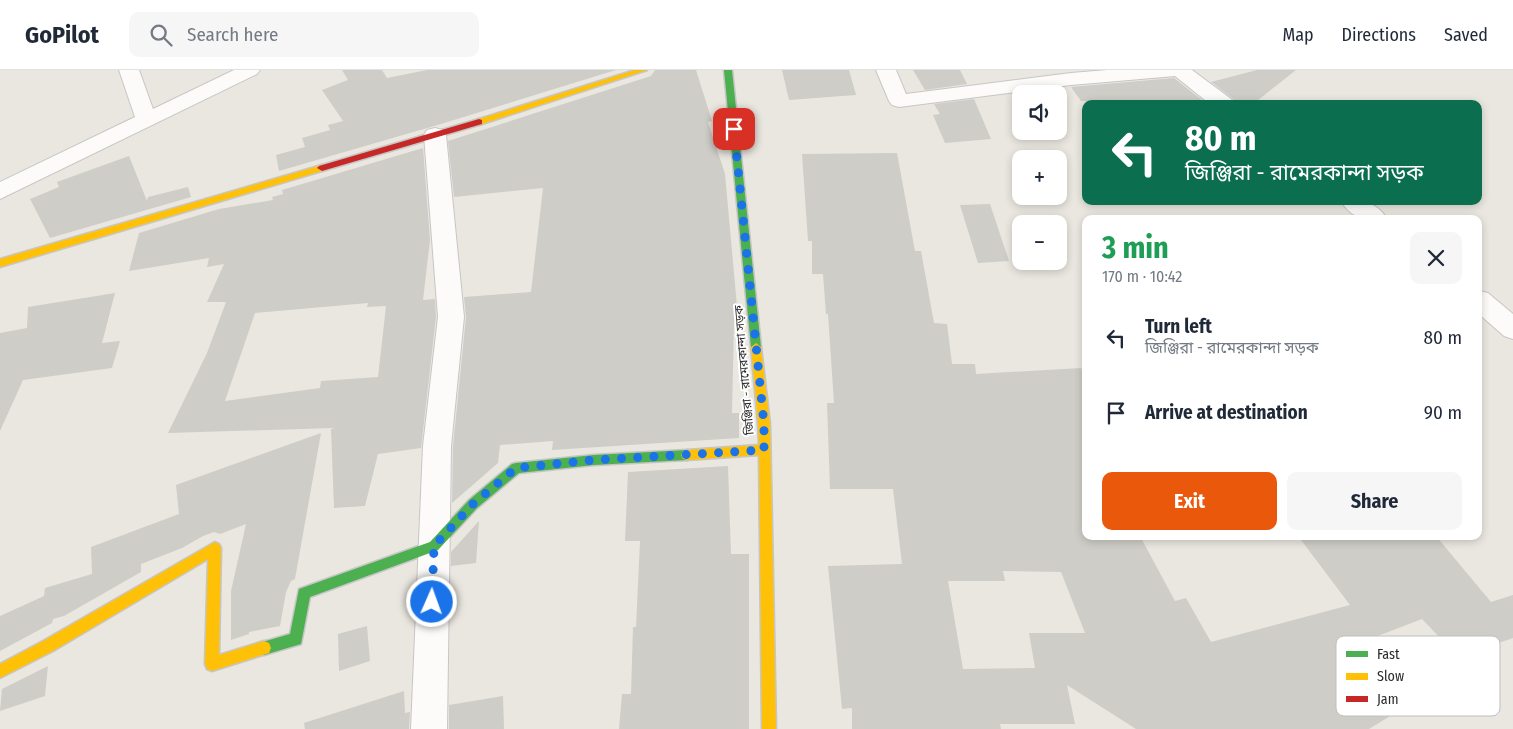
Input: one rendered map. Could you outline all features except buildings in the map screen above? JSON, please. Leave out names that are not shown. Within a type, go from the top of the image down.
[{"type":"street","points":[[129,70],[147,120]]},
{"type":"street","points":[[0,191],[250,70]]},
{"type":"street","points":[[0,263],[435,135],[643,70]]},
{"type":"street","name":"জিঞ্জিরা - রামেরকান্দা সড়ক","points":[[728,70],[764,424],[769,729]]},
{"type":"street","points":[[886,70],[899,100],[1071,79],[1179,70],[1219,100]]},
{"type":"street","points":[[429,729],[437,446],[451,316],[435,135]]},
{"type":"street","points":[[1357,205],[1370,215]]},
{"type":"street","points":[[1482,303],[1513,329]]},
{"type":"street","points":[[0,671],[48,646],[215,548],[212,664],[296,639],[304,593],[434,546],[473,504],[516,468],[594,460],[764,450]]},
{"type":"traffic: fast","points":[[728,70],[756,347]]},
{"type":"traffic: fast","points":[[264,648],[296,639],[304,593],[434,546],[473,504],[516,468],[594,460],[687,455]]},
{"type":"traffic: slow","points":[[479,122],[643,70]]},
{"type":"traffic: slow","points":[[0,263],[322,168]]},
{"type":"traffic: slow","points":[[756,347],[764,424],[769,729]]},
{"type":"traffic: slow","points":[[687,455],[764,450]]},
{"type":"traffic: slow","points":[[0,671],[48,646],[215,548],[212,664],[264,648]]},
{"type":"traffic: jam","points":[[322,168],[479,122]]},
{"type":"route","points":[[432,602],[434,546],[473,504],[516,468],[594,460],[764,450],[764,424],[734,129]]}]
